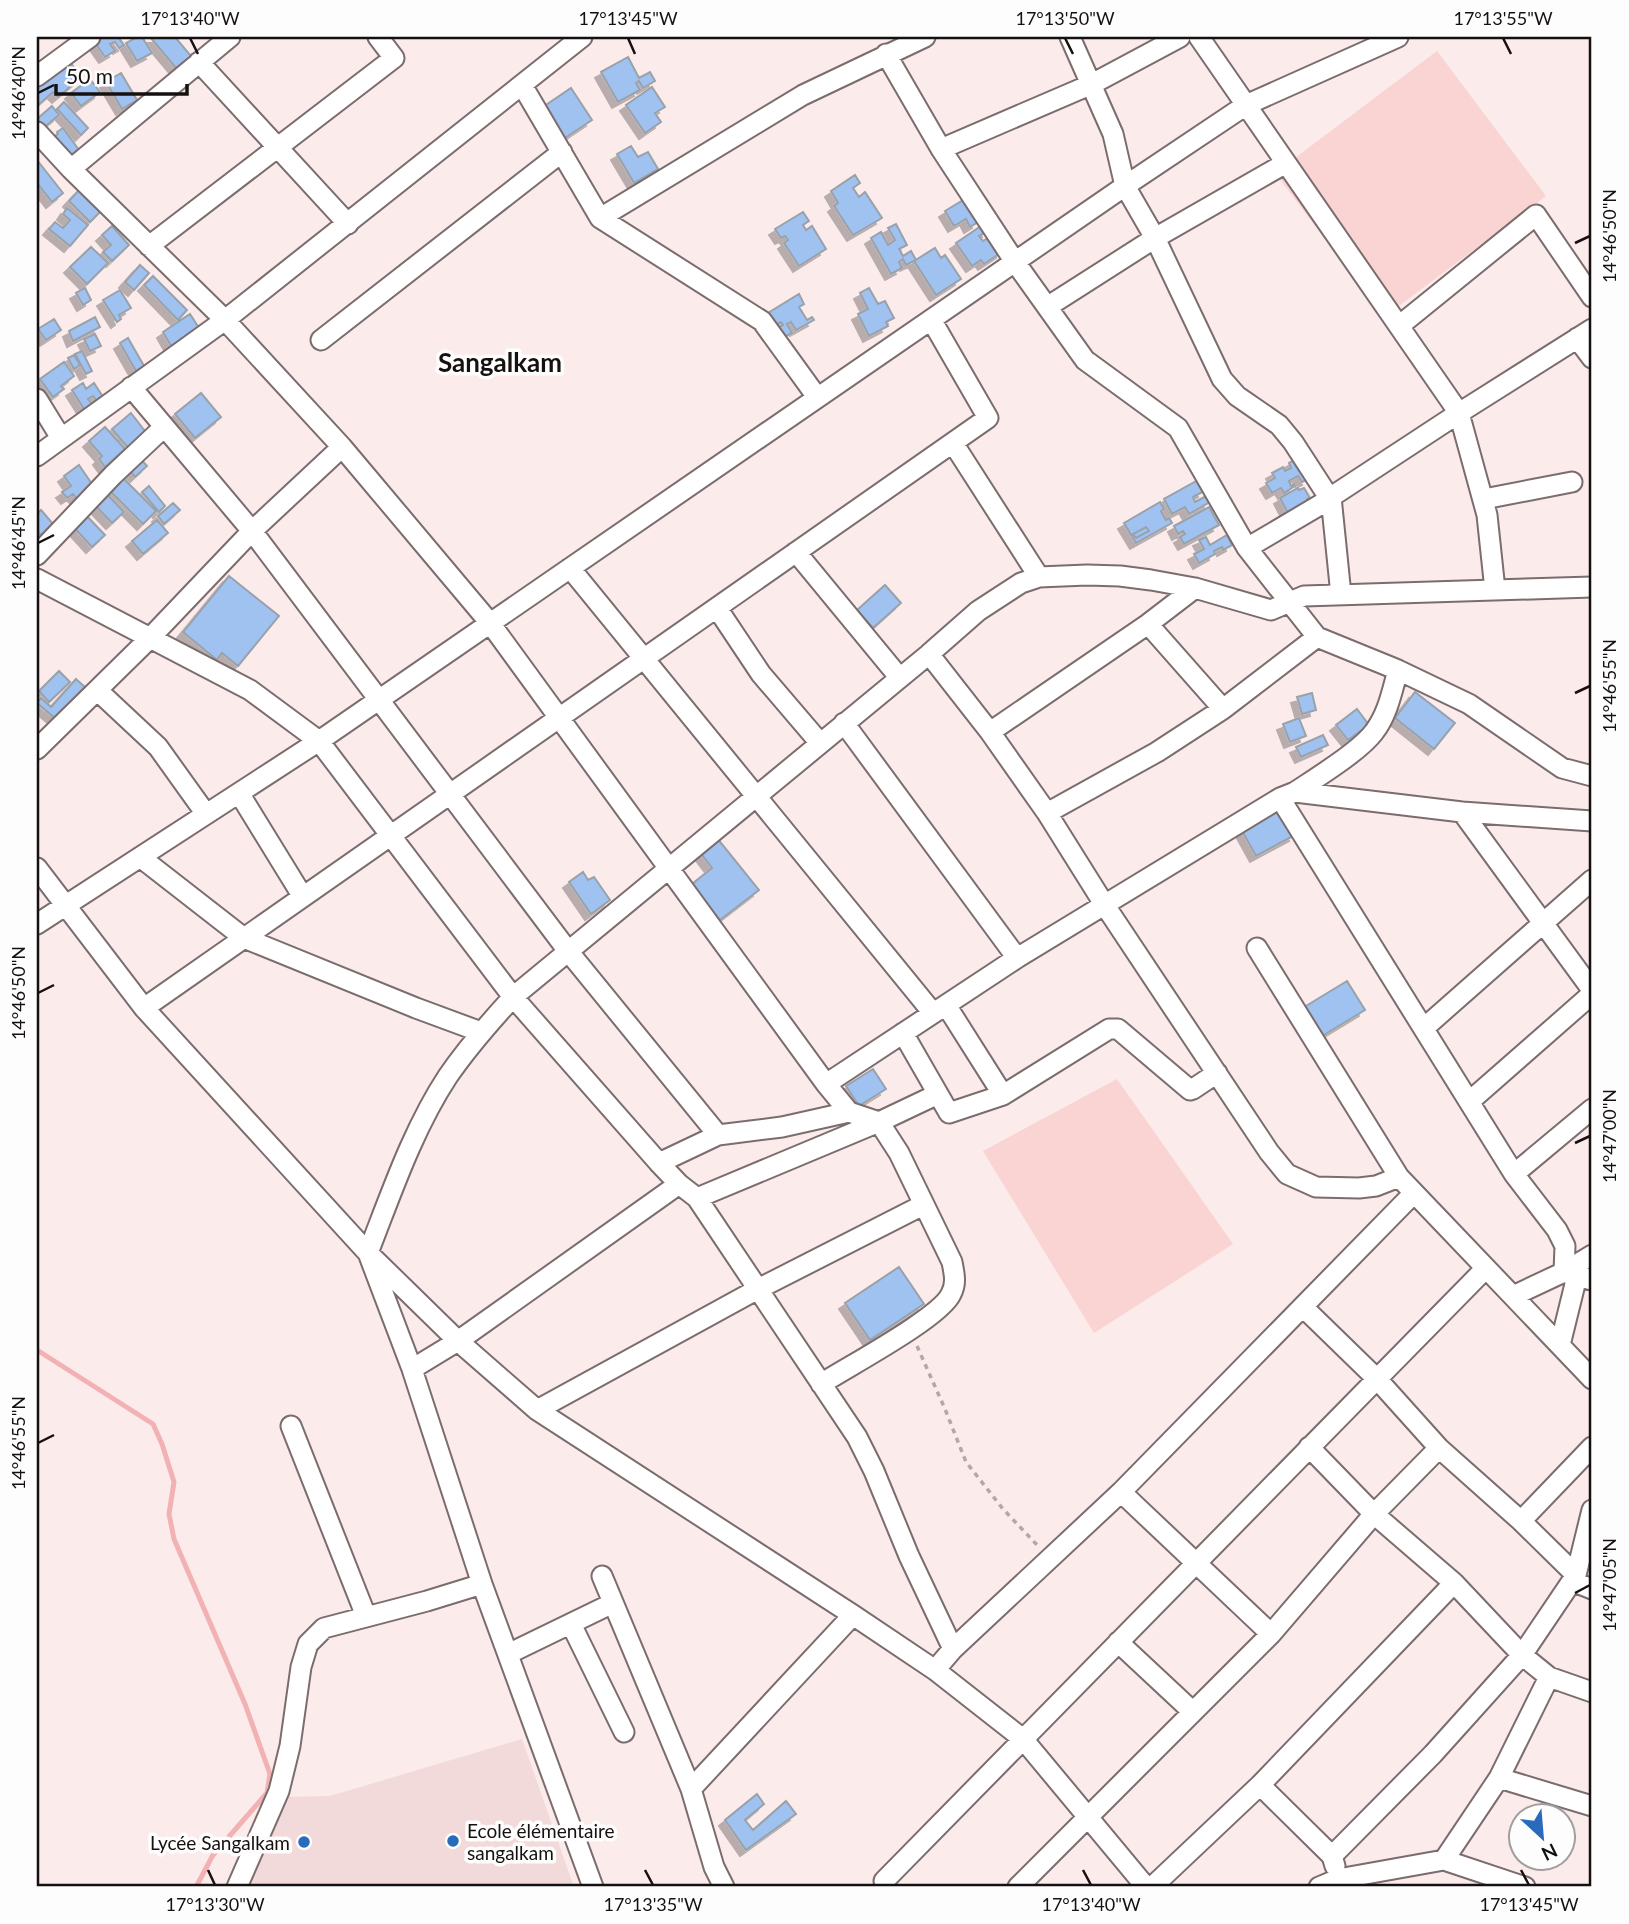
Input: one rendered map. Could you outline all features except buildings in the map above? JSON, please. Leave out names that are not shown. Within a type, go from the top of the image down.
[{"type":"street","points":[[37,76],[90,37]]},
{"type":"street","points":[[71,169],[230,37]]},
{"type":"street","points":[[149,246],[394,58],[378,37]]},
{"type":"street","points":[[37,456],[225,320],[582,37]]},
{"type":"street","points":[[600,218],[803,95],[925,37]]},
{"type":"street","points":[[1070,37],[1112,134],[1125,186],[1155,237],[1222,379],[1237,396],[1279,425],[1330,499],[1341,595]]},
{"type":"street","points":[[941,149],[1092,84],[1181,37]]},
{"type":"street","points":[[1199,37],[1459,413],[1484,499],[1494,590]]},
{"type":"street","points":[[37,925],[319,741],[1246,105],[1398,37]]},
{"type":"street","points":[[887,54],[941,149],[1015,262],[1085,360],[1178,428],[1247,548],[1317,637],[1398,670],[1469,704],[1562,768],[1592,776]]},
{"type":"street","points":[[200,62],[348,224]]},
{"type":"street","points":[[522,85],[600,218],[762,321],[817,397]]},
{"type":"street","points":[[38,135],[225,320],[342,447],[490,623],[826,1084],[849,1111],[879,1122],[899,1153],[952,1262],[956,1280],[951,1295],[937,1310],[821,1384]]},
{"type":"street","points":[[321,340],[562,152]]},
{"type":"street","points":[[1047,307],[1155,237],[1286,163]]},
{"type":"street","points":[[1399,326],[1536,215],[1592,297]]},
{"type":"street","points":[[144,1009],[988,418],[932,321]]},
{"type":"street","points":[[1247,548],[1330,499],[1459,413],[1585,334],[1592,358]]},
{"type":"street","points":[[131,387],[252,531],[568,951],[718,1135]]},
{"type":"street","points":[[37,399],[61,438]]},
{"type":"street","points":[[37,555],[113,475],[164,427]]},
{"type":"street","points":[[953,443],[1040,577]]},
{"type":"street","points":[[37,749],[150,638],[252,531],[342,447]]},
{"type":"street","points":[[1484,499],[1572,482]]},
{"type":"street","points":[[796,552],[899,677]]},
{"type":"street","points":[[570,568],[756,796],[939,1009],[1003,1095]]},
{"type":"street","points":[[593,1887],[482,1584],[412,1369],[368,1253],[412,1143],[447,1078],[481,1032],[513,997],[568,951],[978,611],[1020,583],[1040,577],[1066,575],[1120,576],[1195,588],[1271,610],[1304,596],[1592,587]]},
{"type":"street","points":[[37,579],[250,690],[319,741],[513,997],[659,1163],[697,1198],[858,1437],[909,1556],[953,1649]]},
{"type":"street","points":[[990,732],[1148,624],[1195,588]]},
{"type":"street","points":[[716,608],[761,674],[820,743]]},
{"type":"street","points":[[1148,624],[1223,709]]},
{"type":"street","points":[[1047,813],[1146,759],[1223,709],[1317,637]]},
{"type":"street","points":[[929,654],[990,732],[1047,813],[1104,904],[1269,1152],[1287,1174],[1316,1186],[1339,1188],[1376,1186],[1399,1177]]},
{"type":"street","points":[[826,1084],[1017,958],[1287,795],[1344,757],[1373,733],[1386,711],[1398,670]]},
{"type":"street","points":[[97,690],[158,747],[206,814]]},
{"type":"street","points":[[845,723],[1017,958]]},
{"type":"street","points":[[239,793],[303,897]]},
{"type":"street","points":[[1287,795],[1592,821]]},
{"type":"street","points":[[1287,795],[1424,1028],[1514,1174],[1557,1230],[1578,1276]]},
{"type":"street","points":[[1462,812],[1592,992],[1470,1101]]},
{"type":"street","points":[[140,857],[244,938],[481,1032]]},
{"type":"street","points":[[37,868],[144,1009],[368,1253],[458,1341],[537,1410],[935,1670],[1023,1739],[1149,1887],[1260,1785],[1454,1583]]},
{"type":"street","points":[[1424,1028],[1592,880]]},
{"type":"street","points":[[1257,948],[1399,1177],[1592,1379]]},
{"type":"street","points":[[903,1033],[948,1113],[1003,1095],[1109,1029],[1118,1029],[1189,1090],[1217,1073]]},
{"type":"street","points":[[697,1198],[879,1122],[938,1094]]},
{"type":"street","points":[[1514,1174],[1592,1109]]},
{"type":"street","points":[[659,1163],[718,1135],[782,1127],[849,1111]]},
{"type":"street","points":[[412,1369],[458,1341],[679,1184]]},
{"type":"street","points":[[935,1670],[953,1649],[1121,1492],[1414,1193]]},
{"type":"street","points":[[537,1410],[758,1289],[923,1205]]},
{"type":"street","points":[[1560,1345],[1578,1276],[1592,1255]]},
{"type":"street","points":[[884,1881],[1486,1268]]},
{"type":"street","points":[[1513,1296],[1578,1276]]},
{"type":"street","points":[[1303,1307],[1377,1379],[1439,1448],[1521,1521],[1574,1578],[1592,1589]]},
{"type":"street","points":[[291,1426],[366,1616]]},
{"type":"street","points":[[1309,1447],[1374,1514],[1454,1583],[1522,1655],[1549,1677],[1592,1692]]},
{"type":"street","points":[[1521,1521],[1592,1447]]},
{"type":"street","points":[[1018,1887],[1271,1634],[1374,1514],[1439,1448]]},
{"type":"street","points":[[1121,1492],[1271,1634]]},
{"type":"street","points":[[1332,1856],[1433,1754],[1522,1655],[1574,1578],[1592,1510]]},
{"type":"street","points":[[602,1576],[691,1789],[714,1867],[724,1887]]},
{"type":"street","points":[[237,1887],[279,1791],[290,1746],[301,1667],[308,1644],[324,1628],[482,1584]]},
{"type":"street","points":[[508,1654],[613,1603]]},
{"type":"street","points":[[691,1789],[853,1615]]},
{"type":"street","points":[[571,1624],[624,1732]]},
{"type":"street","points":[[1118,1642],[1193,1712]]},
{"type":"street","points":[[1444,1860],[1499,1778],[1549,1677]]},
{"type":"street","points":[[1499,1778],[1592,1806]]},
{"type":"street","points":[[1260,1785],[1332,1856],[1338,1880]]},
{"type":"street","points":[[1319,1887],[1338,1880],[1444,1860],[1522,1887]]},
{"type":"path","points":[[909,1329],[966,1462],[1003,1509],[1050,1559]]},
{"type":"shaded area","points":[[1437,51],[1546,196],[1384,317],[1275,173]]},
{"type":"shaded area","points":[[1117,1079],[1233,1244],[1094,1333],[983,1151]]},
{"type":"shaded area","name":"Ecole élémentaire sangalkam","points":[[522,1739],[574,1887],[240,1887],[282,1797],[330,1796]]},
{"type":"waterway","points":[[37,1350],[153,1424],[174,1482],[169,1514],[174,1539],[245,1704],[270,1774],[267,1793],[213,1855],[196,1887]]},
{"type":"place","name":"Ecole élémentaire sangalkam","points":[[453,1841]]},
{"type":"place","name":"Lycée Sangalkam","points":[[304,1842]]},
{"type":"district","name":"Sangalkam","points":[[500,362]]}]
